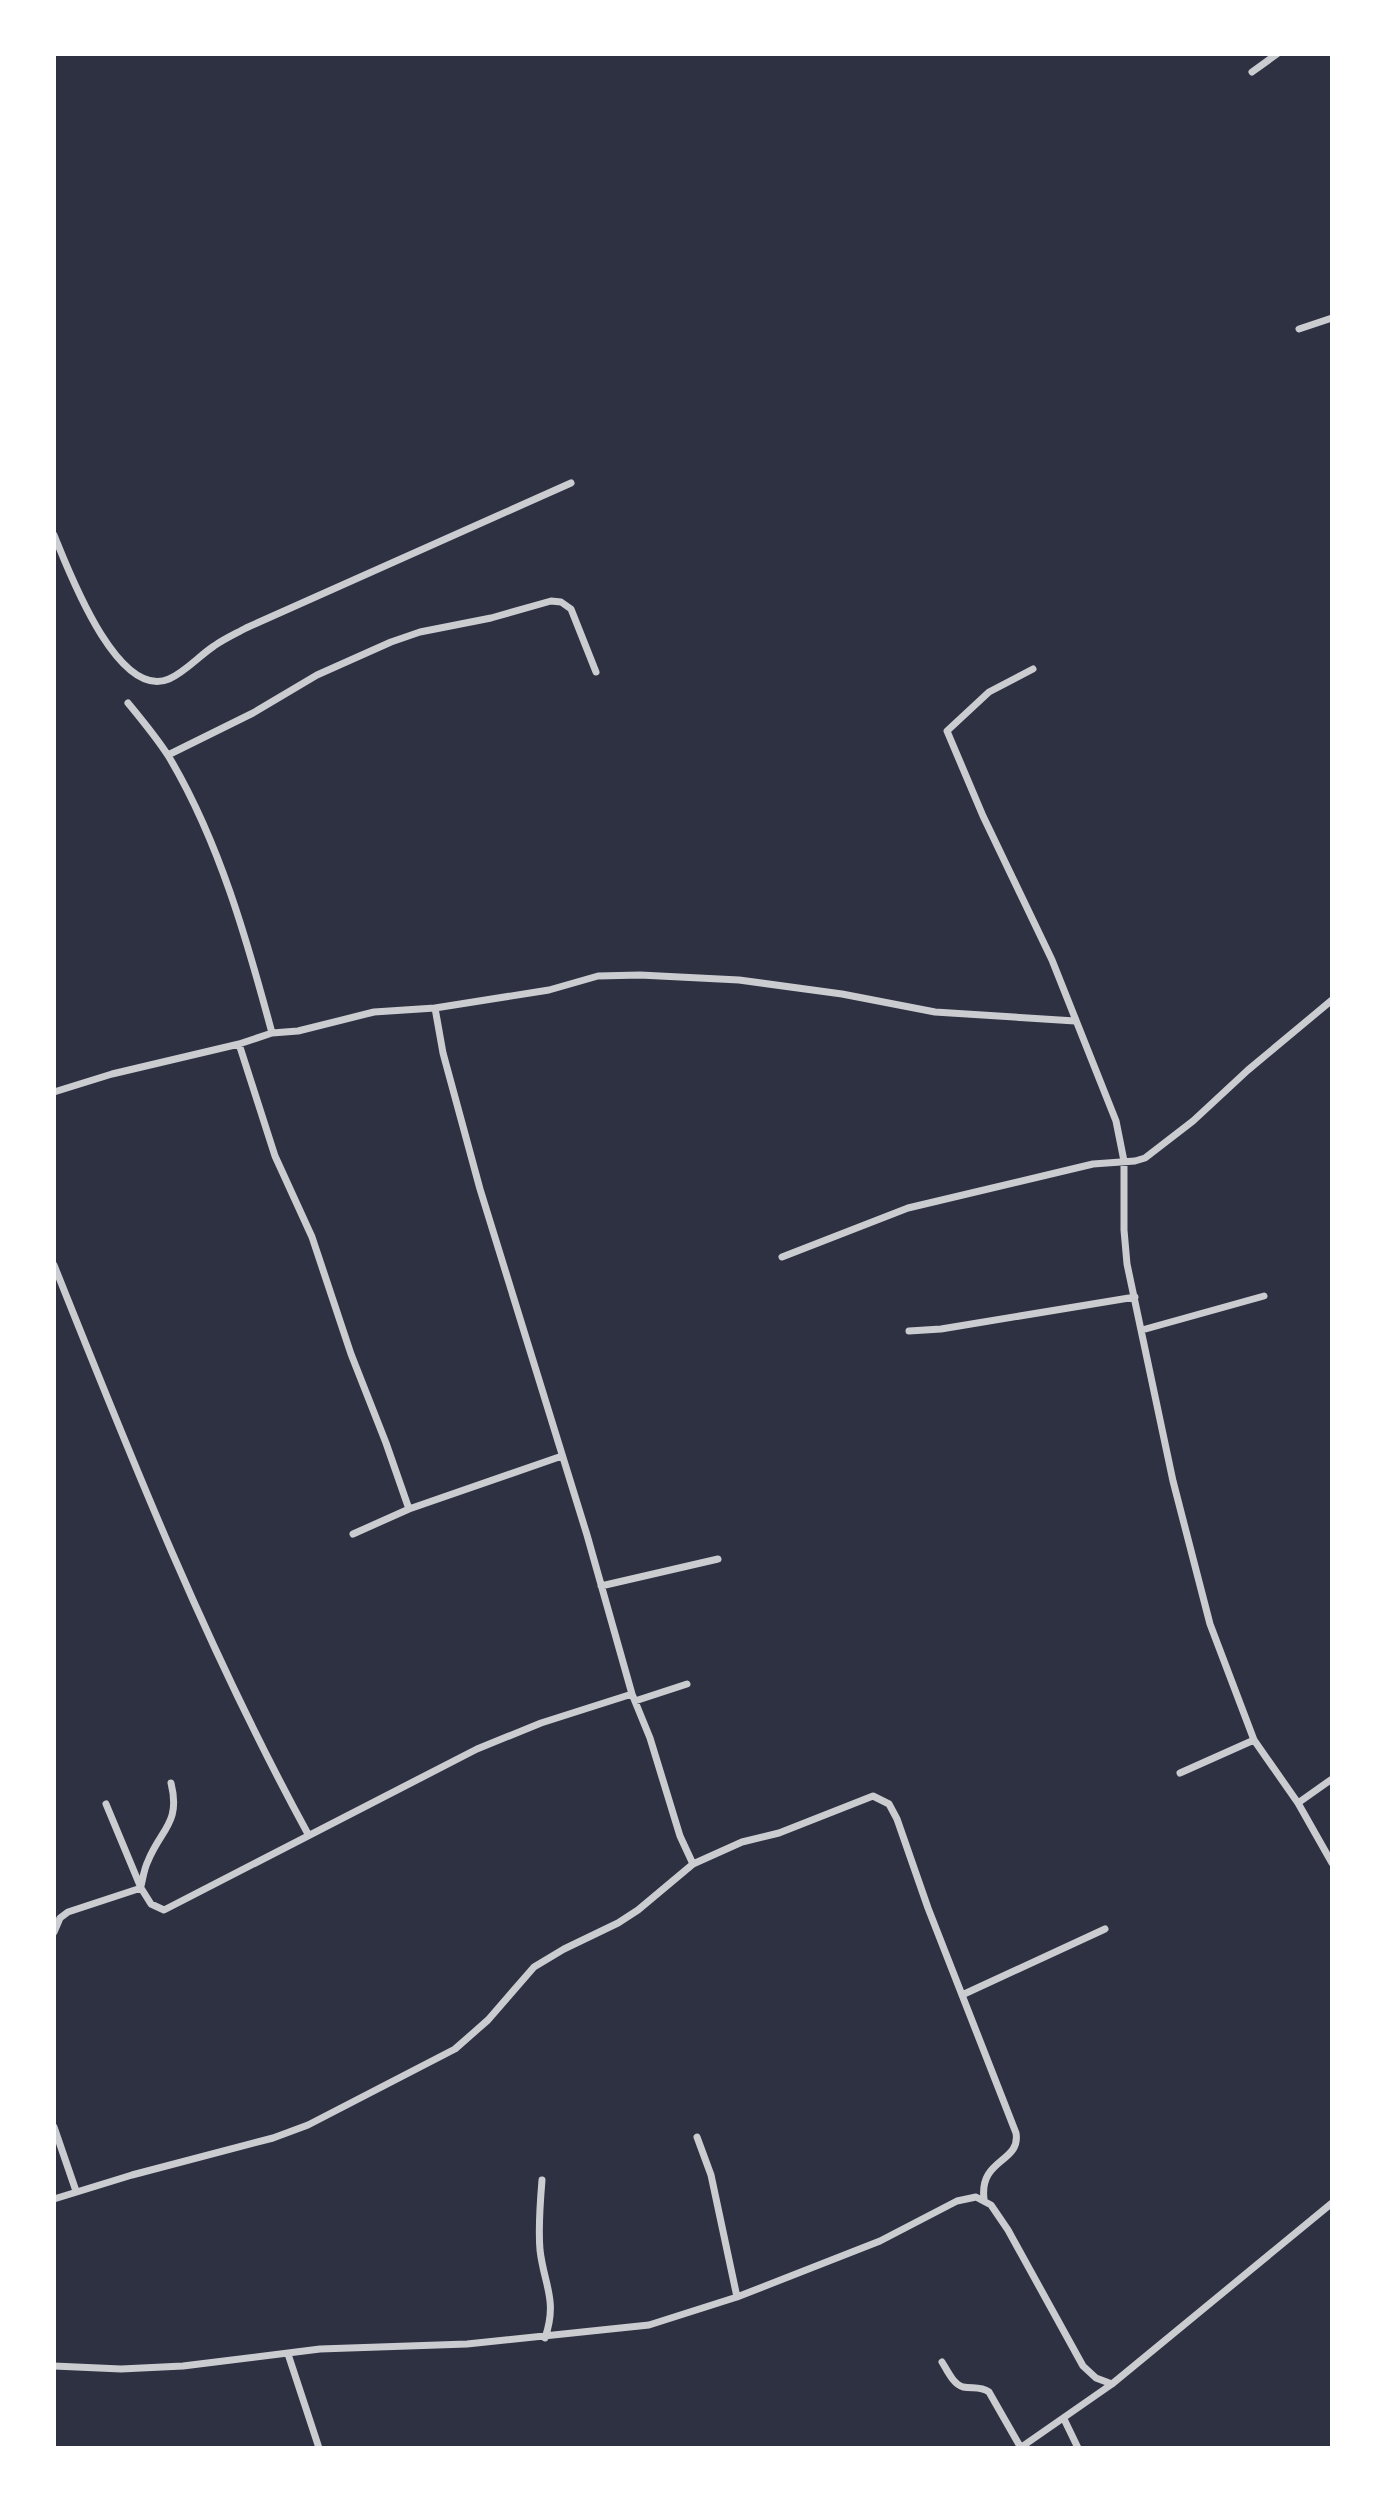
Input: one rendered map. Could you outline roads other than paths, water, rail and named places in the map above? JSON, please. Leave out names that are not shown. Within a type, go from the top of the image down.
[{"type":"street","points":[[1252,72],[1277,54]]},
{"type":"street","points":[[1299,329],[1332,318]]},
{"type":"street","points":[[54,535],[89,617],[101,636],[124,663],[147,679],[166,680],[238,632],[571,483]]},
{"type":"street","points":[[168,755],[253,713],[317,675],[391,642],[420,632],[491,618],[551,601],[561,602],[571,609],[596,672]]},
{"type":"street","points":[[1033,669],[989,692],[947,731],[983,816],[1052,960],[1116,1121],[1124,1161],[1127,1264],[1173,1481],[1210,1624],[1254,1740],[1298,1803],[1332,1863]]},
{"type":"street","points":[[128,703],[168,755],[219,863],[272,1033]]},
{"type":"street","points":[[54,1092],[272,1033],[298,1031],[374,1012],[435,1008],[549,990],[598,976],[739,980],[842,994],[935,1012],[1075,1021]]},
{"type":"street","points":[[782,1257],[908,1208],[1093,1164],[1145,1158],[1193,1121],[1332,1000]]},
{"type":"street","points":[[435,1008],[443,1053],[480,1189],[634,1697],[676,1824],[693,1864]]},
{"type":"street","points":[[239,1044],[275,1156],[312,1237],[351,1354],[409,1509]]},
{"type":"street","points":[[54,1265],[180,1574],[216,1653],[308,1834]]},
{"type":"street","points":[[1142,1330],[1264,1296]]},
{"type":"street","points":[[909,1331],[941,1329],[1135,1297]]},
{"type":"street","points":[[353,1534],[409,1509],[562,1456]]},
{"type":"street","points":[[601,1586],[718,1559]]},
{"type":"street","points":[[106,1804],[141,1888],[151,1904],[164,1910],[477,1749],[541,1723],[687,1684]]},
{"type":"street","points":[[1180,1773],[1254,1740]]},
{"type":"street","points":[[1298,1803],[1332,1779]]},
{"type":"street","points":[[141,1888],[148,1859],[171,1823],[174,1807],[171,1783]]},
{"type":"street","points":[[54,2199],[294,2131],[455,2049],[488,2020],[534,1967],[618,1923],[693,1864],[742,1842],[779,1833],[873,1796],[889,1804],[897,1819],[1018,2141],[1015,2150],[992,2168],[986,2177],[982,2188],[984,2199],[1008,2230],[1083,2366],[1096,2378],[1112,2384]]},
{"type":"street","points":[[54,1932],[60,1918],[68,1912],[141,1888]]},
{"type":"street","points":[[962,1995],[1105,1929]]},
{"type":"street","points":[[54,2127],[76,2191]]},
{"type":"street","points":[[697,2137],[711,2175],[737,2297]]},
{"type":"street","points":[[542,2180],[539,2228],[541,2254],[550,2287],[550,2319],[545,2338]]},
{"type":"street","points":[[54,2366],[121,2369],[198,2364],[320,2349],[467,2344],[649,2325],[737,2297],[880,2241],[957,2201],[976,2197],[984,2199]]},
{"type":"street","points":[[942,2362],[955,2382],[963,2387],[984,2388],[989,2392],[1020,2448],[1112,2384],[1332,2203]]},
{"type":"street","points":[[288,2354],[319,2448]]},
{"type":"street","points":[[1064,2419],[1078,2448]]}]
